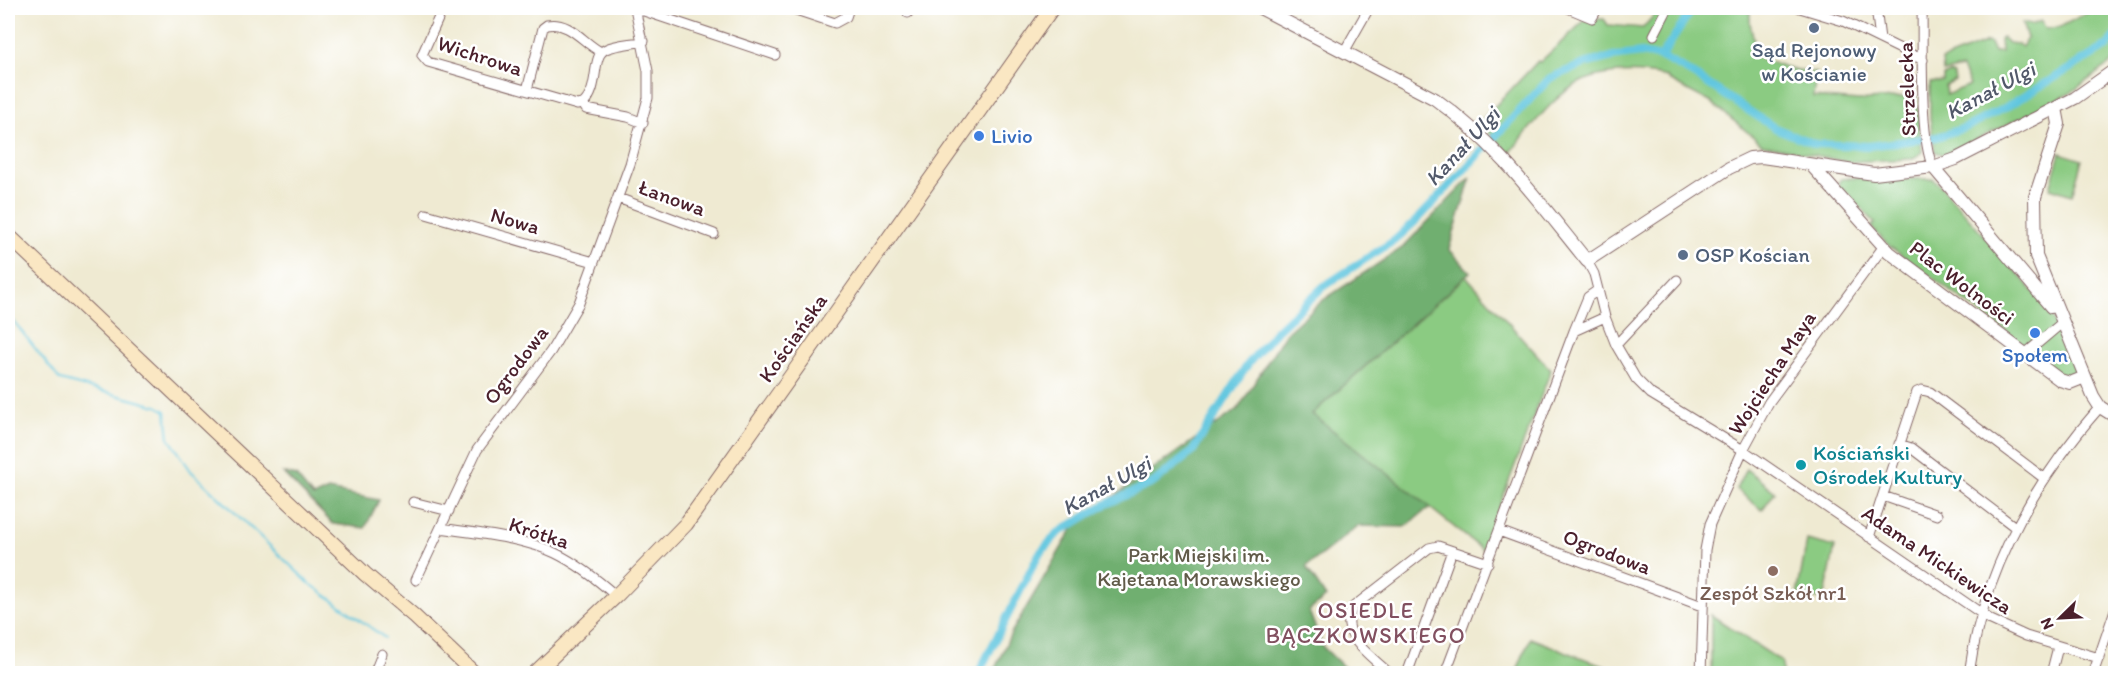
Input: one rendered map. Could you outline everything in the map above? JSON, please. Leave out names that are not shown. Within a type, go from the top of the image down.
[{"type":"main road","name":"Kościańska","points":[[537,672],[674,537],[710,493],[1052,8]]},
{"type":"main road","points":[[8,235],[365,574],[414,616],[475,674]]},
{"type":"main road","points":[[365,574],[418,632],[464,674]]},
{"type":"street","name":"Wichrowa","points":[[443,8],[422,55],[428,62],[577,105],[583,104],[586,109],[628,117],[643,123]]},
{"type":"street","points":[[790,8],[827,22],[841,21],[846,17],[849,8]]},
{"type":"street","points":[[1260,8],[1435,99],[1477,132],[1500,155],[1587,261],[1741,162],[1762,157],[1851,171],[1908,172],[1933,167],[1956,159],[2056,108],[2090,88],[2115,69]]},
{"type":"street","points":[[1344,52],[1369,8]]},
{"type":"street","points":[[1569,8],[1592,18],[1598,8]]},
{"type":"street","points":[[1654,35],[1668,8]]},
{"type":"street","points":[[1800,8],[1821,11],[1923,60]]},
{"type":"street","points":[[1876,8],[1880,39]]},
{"type":"street","name":"Strzelecka","points":[[1922,8],[1926,127],[1928,150],[1933,167]]},
{"type":"street","points":[[636,9],[775,55]]},
{"type":"street","name":"Ogrodowa","points":[[416,580],[477,450],[567,327],[594,262],[630,164],[648,98],[648,71],[644,41],[636,9]]},
{"type":"street","name":"Wichrowa","points":[[527,90],[543,28],[547,25],[563,26],[576,32],[601,52]]},
{"type":"street","points":[[583,104],[594,90],[597,60],[601,52],[644,41]]},
{"type":"street","points":[[2022,272],[2027,272],[2037,264],[2035,197],[2059,124],[2056,108]]},
{"type":"street","name":"Plac Wolności","points":[[1811,165],[1901,262],[2065,383],[2085,377]]},
{"type":"street","name":"Plac Wolności","points":[[1933,167],[2063,322]]},
{"type":"street","points":[[1832,186],[1841,175],[1851,171]]},
{"type":"street","name":"Łanowa","points":[[618,198],[714,234]]},
{"type":"street","name":"Nowa","points":[[426,214],[594,262]]},
{"type":"street","name":"Wojciecha Maya","points":[[1701,674],[1706,536],[1743,450],[1769,402],[1884,246]]},
{"type":"street","name":"Adama Mickiewicza","points":[[1587,261],[1594,273],[1605,317],[1616,345],[1636,379],[1651,394],[1743,450],[1979,613],[2006,628],[2058,647],[2099,658]]},
{"type":"street","name":"Plac Wolności","points":[[2037,264],[2100,407]]},
{"type":"street","points":[[1616,345],[1677,280]]},
{"type":"street","points":[[1445,674],[1574,331],[1588,297],[1598,290]]},
{"type":"street","points":[[1574,331],[1605,317]]},
{"type":"street","points":[[2025,354],[2063,322]]},
{"type":"street","points":[[1869,537],[1917,392],[1922,390],[1930,392],[2045,479]]},
{"type":"street","points":[[1969,674],[1979,613],[2015,527],[2045,479],[2100,407],[2115,417]]},
{"type":"street","points":[[1899,444],[1911,448],[2015,527]]},
{"type":"street","points":[[1883,496],[1936,514]]},
{"type":"street","points":[[413,502],[449,511]]},
{"type":"street","name":"Krótka","points":[[441,528],[520,542],[554,552],[594,576],[616,596]]},
{"type":"street","name":"Ogrodowa","points":[[1499,531],[1702,606]]},
{"type":"street","points":[[1390,674],[1353,638],[1349,629],[1348,615],[1353,608],[1429,549],[1438,546],[1488,563]]},
{"type":"street","points":[[1407,674],[1452,551]]},
{"type":"street","points":[[2093,674],[2115,607]]},
{"type":"street","points":[[2051,674],[2058,647]]},
{"type":"street","points":[[374,674],[382,654]]},
{"type":"green space","points":[[1660,8],[1750,8],[1750,23],[1758,58],[1792,69],[1817,73],[1813,97],[1858,101],[1917,96],[1922,152],[1913,159],[1847,162],[1762,144],[1712,103],[1668,80],[1667,77],[1633,72],[1596,76],[1575,85],[1548,107],[1510,153],[1479,123],[1538,61],[1540,62],[1585,20],[1604,19],[1608,25],[1643,28]]},
{"type":"green space","points":[[2096,8],[2115,8],[2115,60],[2069,94],[1945,155],[1935,152],[1930,118],[1930,83],[1943,81],[1943,76],[1950,73],[1954,75],[1955,81],[1945,86],[1946,95],[1970,85],[1962,68],[1943,72],[1942,60],[1987,42],[1990,43],[1994,52],[2001,52],[2000,39],[2002,37],[2008,43],[2022,47],[2027,38],[2022,23],[2031,25],[2041,21],[2046,29],[2060,27]]},
{"type":"green space","points":[[2060,153],[2082,160],[2072,195],[2050,188]]},
{"type":"green space","name":"Park Miejski im. Kajetana Morawskiego","points":[[1471,177],[1449,249],[1470,272],[1312,414],[1430,507],[1405,527],[1358,526],[1306,567],[1326,597],[1309,611],[1323,647],[1350,673],[993,673],[1011,633],[1076,523],[1238,409],[1285,334],[1323,300],[1402,248]]},
{"type":"green space","points":[[1841,179],[1933,179],[1939,184],[2047,307],[2074,363],[2076,376],[2065,379],[2008,333],[1889,246],[1871,227],[1875,223],[1845,190],[1840,194],[1838,183]]},
{"type":"green space","points":[[1466,276],[1551,370],[1483,550],[1312,414]]},
{"type":"green space","points":[[1746,469],[1775,492],[1762,510],[1736,489]]},
{"type":"green space","points":[[283,473],[296,476],[313,497],[328,490],[379,500],[365,528],[333,524]]},
{"type":"green space","points":[[1807,540],[1835,547],[1824,600],[1797,595]]},
{"type":"green space","points":[[1711,615],[1782,662],[1782,673],[1711,673]]},
{"type":"green space","points":[[1530,638],[1622,673],[1516,673]]},
{"type":"waterway","points":[[1661,57],[1693,8]]},
{"type":"waterway","name":"Kanał Ulgi","points":[[978,674],[1039,554],[1058,533],[1104,505],[1153,483],[1192,452],[1248,364],[1277,330],[1324,286],[1395,240],[1420,217],[1550,78],[1584,64],[1612,57],[1641,53],[1661,57],[1691,73],[1775,128],[1815,144],[1869,146],[1937,137],[1967,127],[2006,107],[2107,46],[2116,36]]},
{"type":"waterway","points":[[8,314],[60,380],[157,406],[166,411],[169,438],[191,471],[309,583],[385,638]]},
{"type":"place","name":"Sąd Rejonowy w Kościanie","points":[[1814,28]]},
{"type":"place","name":"Livio","points":[[979,136]]},
{"type":"place","name":"OSP Kościan","points":[[1683,255]]},
{"type":"place","name":"Społem","points":[[2035,333]]},
{"type":"place","name":"Kościański Ośrodek Kultury","points":[[1801,465]]},
{"type":"place","name":"Zespół Szkół nr1","points":[[1773,571]]},
{"type":"district","name":"OSIEDLE BĄCZKOWSKIEGO","points":[[1366,622]]}]
